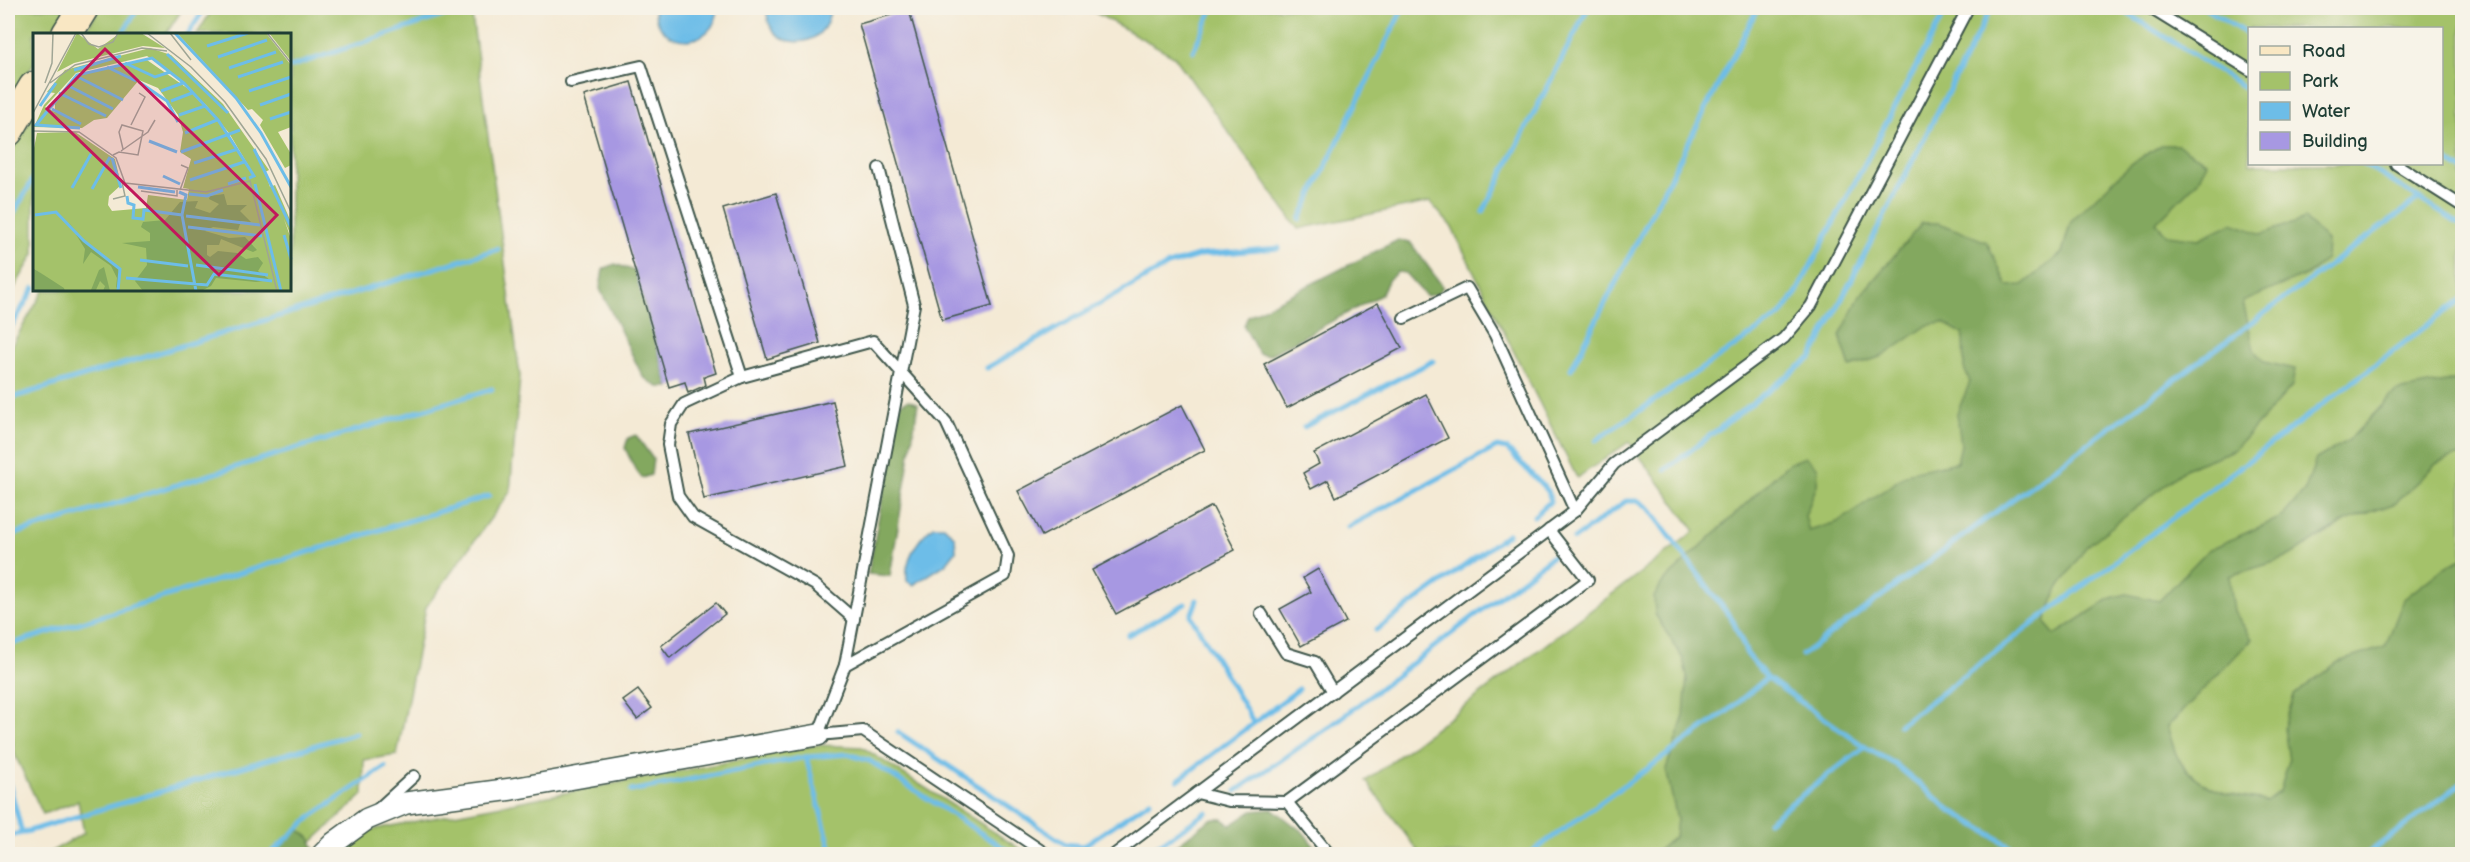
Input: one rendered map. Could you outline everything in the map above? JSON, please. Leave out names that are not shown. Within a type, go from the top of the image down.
[{"type":"main road","points":[[68,33],[83,8]]},
{"type":"main road","points":[[8,131],[33,89]]},
{"type":"street","points":[[323,855],[334,843],[367,819],[406,803],[512,789],[818,735]]},
{"type":"lane","points":[[1115,855],[1575,512],[1614,464],[1784,338],[1811,306],[1968,8]]},
{"type":"lane","points":[[2150,8],[2248,69]]},
{"type":"lane","points":[[571,82],[641,66],[742,377]]},
{"type":"lane","points":[[2398,165],[2463,206]]},
{"type":"lane","points":[[879,168],[914,305],[845,665],[818,735],[863,731],[1046,855]]},
{"type":"lane","points":[[1404,318],[1467,288],[1495,335],[1575,512]]},
{"type":"lane","points":[[845,665],[1005,576],[1008,556],[946,422],[873,341],[742,377],[684,404],[671,424],[668,445],[678,496],[693,517],[815,585],[854,619]]},
{"type":"lane","points":[[1197,793],[1229,801],[1287,802],[1588,580],[1549,530]]},
{"type":"lane","points":[[1261,613],[1286,653],[1315,662],[1333,692]]},
{"type":"lane","points":[[367,819],[414,776]]},
{"type":"lane","points":[[1287,802],[1329,855]]},
{"type":"green space","points":[[8,8],[69,8],[53,33],[33,33],[33,65],[8,107]]},
{"type":"green space","points":[[100,8],[183,8],[167,33],[84,33]]},
{"type":"green space","points":[[213,8],[471,8],[520,376],[510,492],[426,607],[397,755],[364,760],[363,795],[299,854],[47,854],[84,833],[78,801],[43,814],[15,755],[8,718],[8,352],[43,291],[291,291],[291,33],[198,33]]},
{"type":"green space","points":[[1087,8],[2462,8],[2462,854],[1420,854],[1366,781],[1695,531],[1629,442],[1577,478],[1451,226],[1430,202],[1298,229],[1174,56]]},
{"type":"green space","points":[[33,115],[33,256],[8,299],[8,157]]},
{"type":"green space","points":[[2161,145],[2178,145],[2207,162],[2198,181],[2156,223],[2167,235],[2199,239],[2232,223],[2262,234],[2305,219],[2327,241],[2326,258],[2312,272],[2243,302],[2254,350],[2264,362],[2295,369],[2292,386],[2234,450],[2187,468],[2086,547],[2057,590],[2045,623],[2055,635],[2111,598],[2127,594],[2159,601],[2208,550],[2282,517],[2305,490],[2316,459],[2349,440],[2396,391],[2462,379],[2462,456],[2438,463],[2396,503],[2348,520],[2284,559],[2229,576],[2234,611],[2252,639],[2167,727],[2178,758],[2195,778],[2229,794],[2267,801],[2280,791],[2289,761],[2284,727],[2294,695],[2338,662],[2385,647],[2404,599],[2445,567],[2462,559],[2462,854],[1654,854],[1675,836],[1677,819],[1666,769],[1684,716],[1687,676],[1683,659],[1655,614],[1654,597],[1662,583],[1789,463],[1806,457],[1818,468],[1817,485],[1805,516],[1809,531],[1840,521],[1910,472],[1957,462],[1961,445],[1957,413],[1970,382],[1964,368],[1963,334],[1944,323],[1928,325],[1883,356],[1850,367],[1840,336],[1860,296],[1922,223],[1939,223],[1987,242],[2007,286],[2022,285],[2062,253],[2071,221],[2131,164]]},
{"type":"green space","points":[[1398,240],[1410,242],[1443,287],[1437,294],[1426,296],[1405,273],[1398,272],[1389,279],[1381,295],[1269,355],[1259,354],[1244,326],[1248,316]]},
{"type":"green space","points":[[615,264],[635,271],[669,387],[658,387],[643,377],[600,289],[603,269]]},
{"type":"green space","points":[[908,400],[918,404],[890,576],[868,574],[900,404]]},
{"type":"green space","points":[[636,435],[653,459],[651,475],[642,478],[625,448],[628,438]]},
{"type":"green space","points":[[817,745],[862,747],[1028,854],[345,854],[370,830]]},
{"type":"green space","points":[[1273,809],[1304,833],[1320,854],[1165,854],[1211,819],[1223,819],[1231,825],[1252,811]]},
{"type":"green space","points":[[298,829],[310,838],[315,851],[311,854],[270,854]]},
{"type":"water","points":[[654,8],[718,8],[714,22],[707,32],[697,38],[686,40],[674,38],[664,32],[657,22]]},
{"type":"water","points":[[767,8],[830,8],[827,23],[819,34],[808,40],[797,42],[775,33],[769,22]]},
{"type":"water","points":[[933,526],[944,526],[955,537],[956,551],[946,564],[913,585],[907,581],[910,558],[917,544]]},
{"type":"building","points":[[909,10],[992,306],[942,320],[859,24]]},
{"type":"building","points":[[631,82],[716,373],[704,377],[706,385],[688,393],[685,382],[669,387],[584,96]]},
{"type":"building","points":[[776,193],[820,343],[767,359],[723,209]]},
{"type":"building","points":[[1378,303],[1402,348],[1287,408],[1264,364]]},
{"type":"building","points":[[1426,394],[1448,438],[1336,497],[1328,480],[1311,489],[1303,473],[1319,464],[1314,453]]},
{"type":"building","points":[[833,401],[848,466],[704,499],[689,434]]},
{"type":"building","points":[[1182,405],[1205,450],[1042,536],[1018,491]]},
{"type":"building","points":[[1212,506],[1235,550],[1116,614],[1092,570]]},
{"type":"building","points":[[1318,569],[1346,622],[1301,646],[1280,609],[1311,592],[1303,578]]},
{"type":"building","points":[[716,603],[725,614],[670,658],[661,646]]},
{"type":"building","points":[[638,690],[652,708],[637,719],[623,701]]},
{"type":"waterway","points":[[123,33],[138,8]]},
{"type":"waterway","points":[[189,33],[205,8]]},
{"type":"waterway","points":[[1051,8],[1066,12]]},
{"type":"waterway","points":[[1193,51],[1213,8]]},
{"type":"waterway","points":[[1300,219],[1403,8]]},
{"type":"waterway","points":[[1483,212],[1588,8]]},
{"type":"waterway","points":[[1571,369],[1758,8]]},
{"type":"waterway","points":[[1596,440],[1781,315],[1797,292],[1947,8]]},
{"type":"waterway","points":[[1665,470],[1812,357],[1991,8]]},
{"type":"waterway","points":[[2119,8],[2248,90]]},
{"type":"waterway","points":[[2205,8],[2248,35]]},
{"type":"waterway","points":[[291,67],[460,10]]},
{"type":"waterway","points":[[2443,158],[2462,170]]},
{"type":"waterway","points":[[2366,165],[2462,226]]},
{"type":"waterway","points":[[8,223],[33,180]]},
{"type":"waterway","points":[[1802,655],[2419,199]]},
{"type":"waterway","points":[[987,368],[1168,265],[1201,255],[1279,248]]},
{"type":"waterway","points":[[8,399],[498,249]]},
{"type":"waterway","points":[[8,332],[33,290]]},
{"type":"waterway","points":[[1899,725],[2462,299]]},
{"type":"waterway","points":[[1304,427],[1433,361]]},
{"type":"waterway","points":[[8,536],[492,389]]},
{"type":"waterway","points":[[1348,527],[1497,447],[1507,449],[1548,491],[1551,501],[1534,516]]},
{"type":"waterway","points":[[8,645],[489,496]]},
{"type":"waterway","points":[[1574,539],[1626,501],[1639,501],[1649,508],[1733,621],[1747,654],[1767,678],[1865,747],[1895,764],[1949,809],[2023,854]]},
{"type":"waterway","points":[[1376,630],[1508,534]]},
{"type":"waterway","points":[[1236,791],[1332,725],[1554,555]]},
{"type":"waterway","points":[[1197,600],[1191,616],[1254,723]]},
{"type":"waterway","points":[[1128,635],[1185,604]]},
{"type":"waterway","points":[[1529,854],[1729,710],[1767,678]]},
{"type":"waterway","points":[[1178,780],[1299,689]]},
{"type":"waterway","points":[[898,732],[1065,844],[1083,846],[1150,801]]},
{"type":"waterway","points":[[22,833],[356,733]]},
{"type":"waterway","points":[[1768,821],[1865,747]]},
{"type":"waterway","points":[[631,791],[806,757],[848,754],[870,761],[1013,854]]},
{"type":"waterway","points":[[806,757],[832,854]]},
{"type":"waterway","points":[[270,854],[312,816],[385,767]]},
{"type":"waterway","points":[[8,779],[22,833],[8,836]]},
{"type":"waterway","points":[[2367,854],[2462,783]]},
{"type":"waterway","points":[[1145,854],[1207,812]]}]
